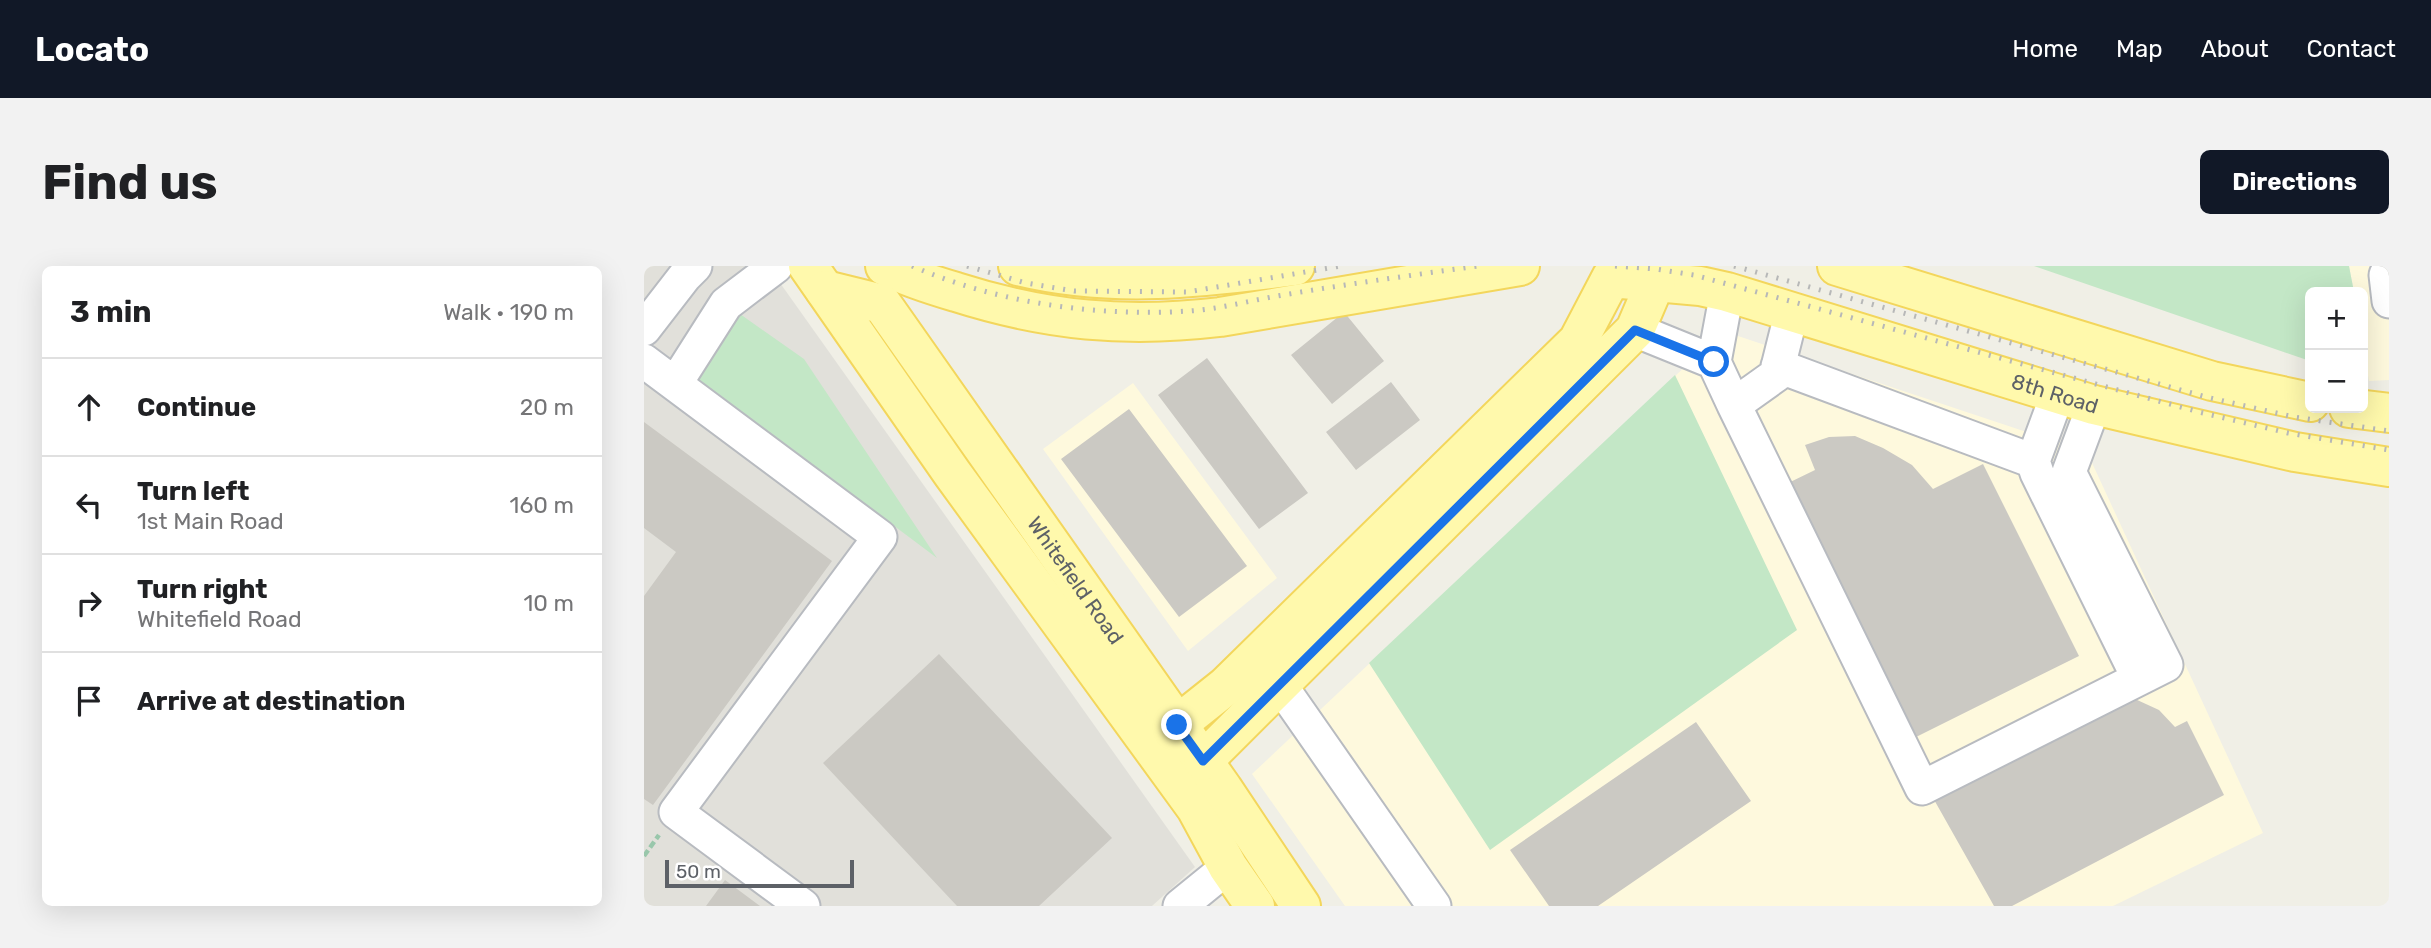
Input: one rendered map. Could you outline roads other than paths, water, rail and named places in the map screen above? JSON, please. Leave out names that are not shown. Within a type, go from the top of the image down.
[{"type":"main road","points":[[885,266],[932,285],[988,302],[1046,316],[1111,323],[1175,322],[1220,317],[1520,266]]},
{"type":"main road","points":[[1018,266],[1054,275],[1145,280],[1198,278],[1295,266]]},
{"type":"main road","points":[[1837,266],[2212,381],[2305,401]]},
{"type":"main road","name":"Whitefield Road","points":[[817,278],[882,303],[1203,761],[1301,906]]},
{"type":"main road","name":"Whitefield Road","points":[[817,278],[952,473],[1196,808],[1249,904]]},
{"type":"main road","name":"8th Road","points":[[1177,725],[1226,686],[1578,341],[1611,278],[1700,286],[1727,292],[2094,404],[2295,453],[2389,467]]},
{"type":"main road","points":[[1203,761],[1635,330],[1656,281]]},
{"type":"main road","points":[[2368,410],[2389,413]]},
{"type":"street","points":[[644,329],[695,266]]},
{"type":"street","points":[[676,384],[726,304],[776,266]]},
{"type":"street","points":[[2389,275],[2386,275],[2389,301]]},
{"type":"street","points":[[1727,292],[1714,362],[1922,788],[2166,664],[2069,472],[2094,404]]},
{"type":"street","points":[[1734,405],[1776,375],[1792,310]]},
{"type":"street","points":[[1635,330],[1714,362]]},
{"type":"street","points":[[644,361],[880,537],[676,812],[803,906]]},
{"type":"street","points":[[1778,366],[2033,461]]},
{"type":"street","points":[[2058,393],[2033,461],[2036,473],[2138,677]]},
{"type":"street","points":[[1280,685],[1434,906]]},
{"type":"street","points":[[1180,906],[1228,867]]},
{"type":"railway","points":[[912,266],[945,279],[1013,298],[1048,305],[1119,312],[1189,311],[1478,266]]},
{"type":"railway","points":[[967,266],[1026,283],[1074,291],[1187,292],[1341,266]]},
{"type":"railway","points":[[1615,266],[1694,275],[2199,412],[2288,433],[2389,450]]},
{"type":"railway","points":[[1734,266],[2206,397],[2294,417],[2389,431]]}]
